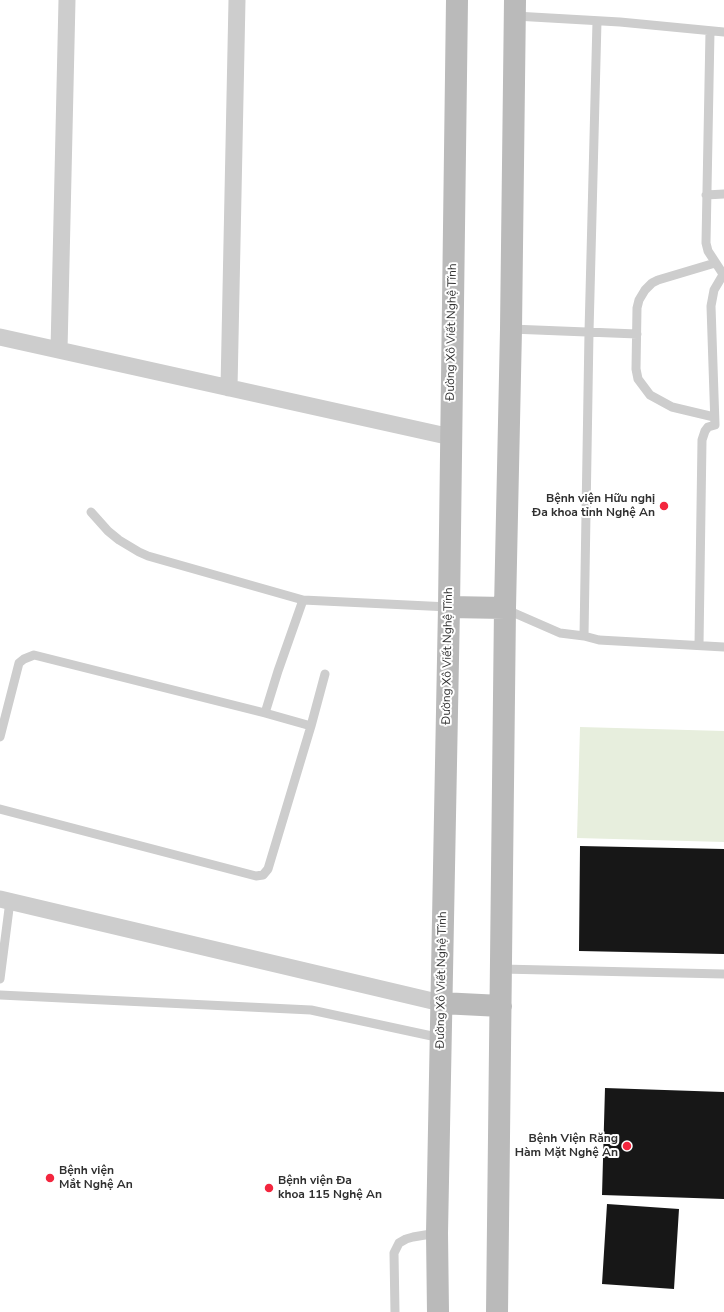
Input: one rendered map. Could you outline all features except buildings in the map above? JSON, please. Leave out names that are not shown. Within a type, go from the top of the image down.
[{"type":"main road","name":"Đường Xô Viết Nghệ Tĩnh","points":[[438,1312],[436,1233],[449,607],[457,0]]},
{"type":"main road","points":[[497,1312],[505,608],[511,329],[515,8]]},
{"type":"main road","points":[[449,607],[505,608]]},
{"type":"main road","points":[[441,1003],[501,1006]]},
{"type":"street","points":[[59,350],[67,0]]},
{"type":"street","points":[[229,388],[237,0]]},
{"type":"street","points":[[0,337],[451,437]]},
{"type":"street","points":[[5,900],[441,1003]]},
{"type":"lane","points":[[515,8],[597,22],[620,22],[724,32]]},
{"type":"lane","points":[[584,636],[589,332],[597,22]]},
{"type":"lane","points":[[699,645],[702,437],[714,421],[711,306],[714,290],[724,274],[708,251],[706,243],[710,31]]},
{"type":"lane","points":[[706,195],[724,194]]},
{"type":"lane","points":[[715,262],[658,280],[652,283],[645,290],[639,300],[637,308],[636,369],[638,379],[650,395],[672,407],[714,421],[724,427]]},
{"type":"lane","points":[[511,329],[637,334]]},
{"type":"lane","points":[[91,512],[108,531],[119,540],[148,556],[303,600],[449,607]]},
{"type":"lane","points":[[265,713],[303,600]]},
{"type":"lane","points":[[505,608],[560,633],[584,636],[599,640],[724,647]]},
{"type":"lane","points":[[0,737],[19,663],[34,655],[311,726]]},
{"type":"lane","points":[[0,809],[256,876],[263,875],[268,869],[325,674]]},
{"type":"lane","points":[[0,979],[5,900]]},
{"type":"lane","points":[[502,969],[724,974]]},
{"type":"lane","points":[[0,995],[311,1010],[441,1038]]},
{"type":"lane","points":[[395,1312],[394,1253],[399,1243],[413,1237],[436,1233]]},
{"type":"green space","points":[[580,727],[724,731],[724,842],[577,838]]},
{"type":"place","name":"Bệnh viện Hữu nghị Đa khoa tỉnh Nghệ An","points":[[664,506]]},
{"type":"place","name":"Bệnh Viện Răng Hàm Mặt Nghệ An","points":[[627,1146]]},
{"type":"place","name":"Bệnh viện Mắt Nghệ An","points":[[50,1178]]},
{"type":"place","name":"Bệnh viện Đa khoa 115 Nghệ An","points":[[269,1188]]}]
